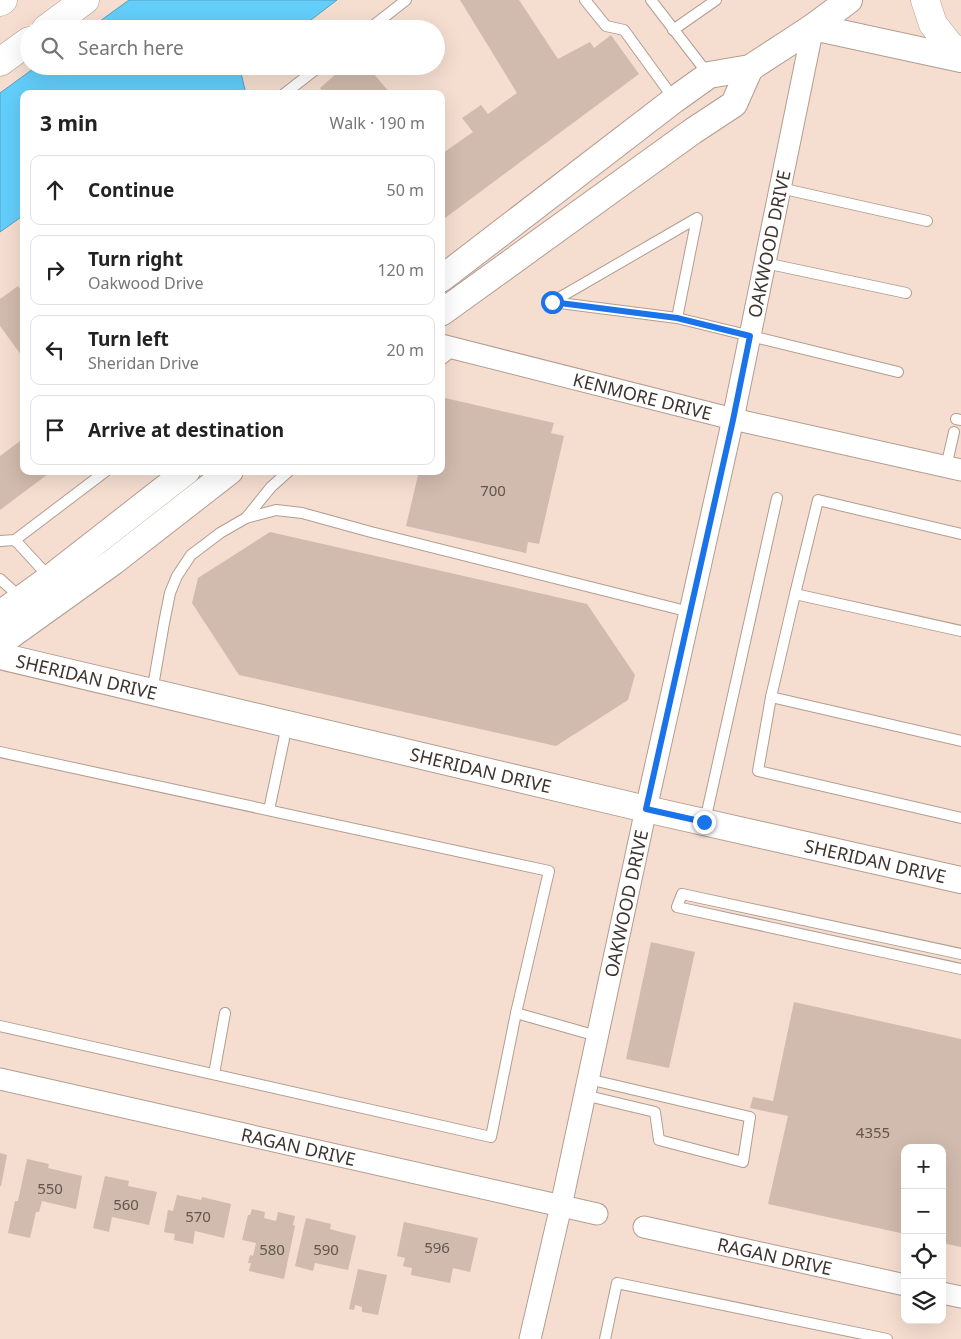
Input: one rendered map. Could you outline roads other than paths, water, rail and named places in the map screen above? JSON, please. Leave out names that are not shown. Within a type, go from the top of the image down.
[{"type":"main road","points":[[58,20],[85,0]]},
{"type":"main road","points":[[925,0],[933,24],[950,46],[961,52]]},
{"type":"main road","points":[[0,62],[20,48]]},
{"type":"street","points":[[445,276],[709,75],[750,68],[813,27],[849,0]]},
{"type":"street","points":[[813,27],[961,59]]},
{"type":"street","name":"OAKWOOD DRIVE","points":[[530,1339],[561,1206],[646,809],[733,420],[813,27]]},
{"type":"street","points":[[445,310],[692,131],[734,104],[750,68]]},
{"type":"street","name":"KENMORE DRIVE","points":[[446,351],[733,420],[954,468]]},
{"type":"street","points":[[0,614],[50,578],[182,475]]},
{"type":"street","points":[[0,642],[113,562],[225,475]]},
{"type":"street","name":"SHERIDAN DRIVE","points":[[0,656],[646,809],[961,880]]},
{"type":"street","name":"RAGAN DRIVE","points":[[0,1079],[597,1214]]},
{"type":"street","name":"RAGAN DRIVE","points":[[644,1227],[901,1284]]},
{"type":"street","points":[[946,1294],[961,1297]]},
{"type":"lane","points":[[380,20],[406,0]]},
{"type":"lane","points":[[585,0],[606,26],[624,30],[674,100]]},
{"type":"lane","points":[[650,0],[709,75]]},
{"type":"lane","points":[[673,30],[716,0]]},
{"type":"lane","points":[[289,90],[308,75]]},
{"type":"lane","points":[[780,188],[927,221]]},
{"type":"lane","points":[[677,318],[698,218],[552,302],[677,318],[898,372]]},
{"type":"lane","points":[[765,263],[906,293]]},
{"type":"lane","points":[[954,432],[954,468]]},
{"type":"lane","points":[[0,541],[15,540],[101,475]]},
{"type":"lane","points":[[246,518],[271,487],[284,475]]},
{"type":"lane","points":[[704,822],[777,498]]},
{"type":"lane","points":[[961,534],[818,500],[794,594],[771,697],[758,771],[961,818]]},
{"type":"lane","points":[[152,693],[170,594],[177,576],[191,555],[220,533],[246,518],[276,510],[302,513],[690,612]]},
{"type":"lane","points":[[15,540],[50,578]]},
{"type":"lane","points":[[0,579],[21,598]]},
{"type":"lane","points":[[794,594],[961,631]]},
{"type":"lane","points":[[771,697],[961,742]]},
{"type":"lane","points":[[269,810],[287,725]]},
{"type":"lane","points":[[0,752],[549,871],[516,1013],[491,1137],[0,1026]]},
{"type":"lane","points":[[961,954],[682,894],[677,907],[961,969]]},
{"type":"lane","points":[[214,1074],[225,1013]]},
{"type":"lane","points":[[516,1013],[597,1036]]},
{"type":"lane","points":[[586,1087],[750,1117],[743,1162],[659,1140],[655,1112],[586,1087]]},
{"type":"lane","points":[[604,1339],[617,1283],[887,1339]]},
{"type":"water","points":[[129,0],[337,0],[311,20],[101,20]]},
{"type":"water","points":[[25,75],[241,75],[245,90],[20,90],[20,218],[0,232],[0,93]]}]
